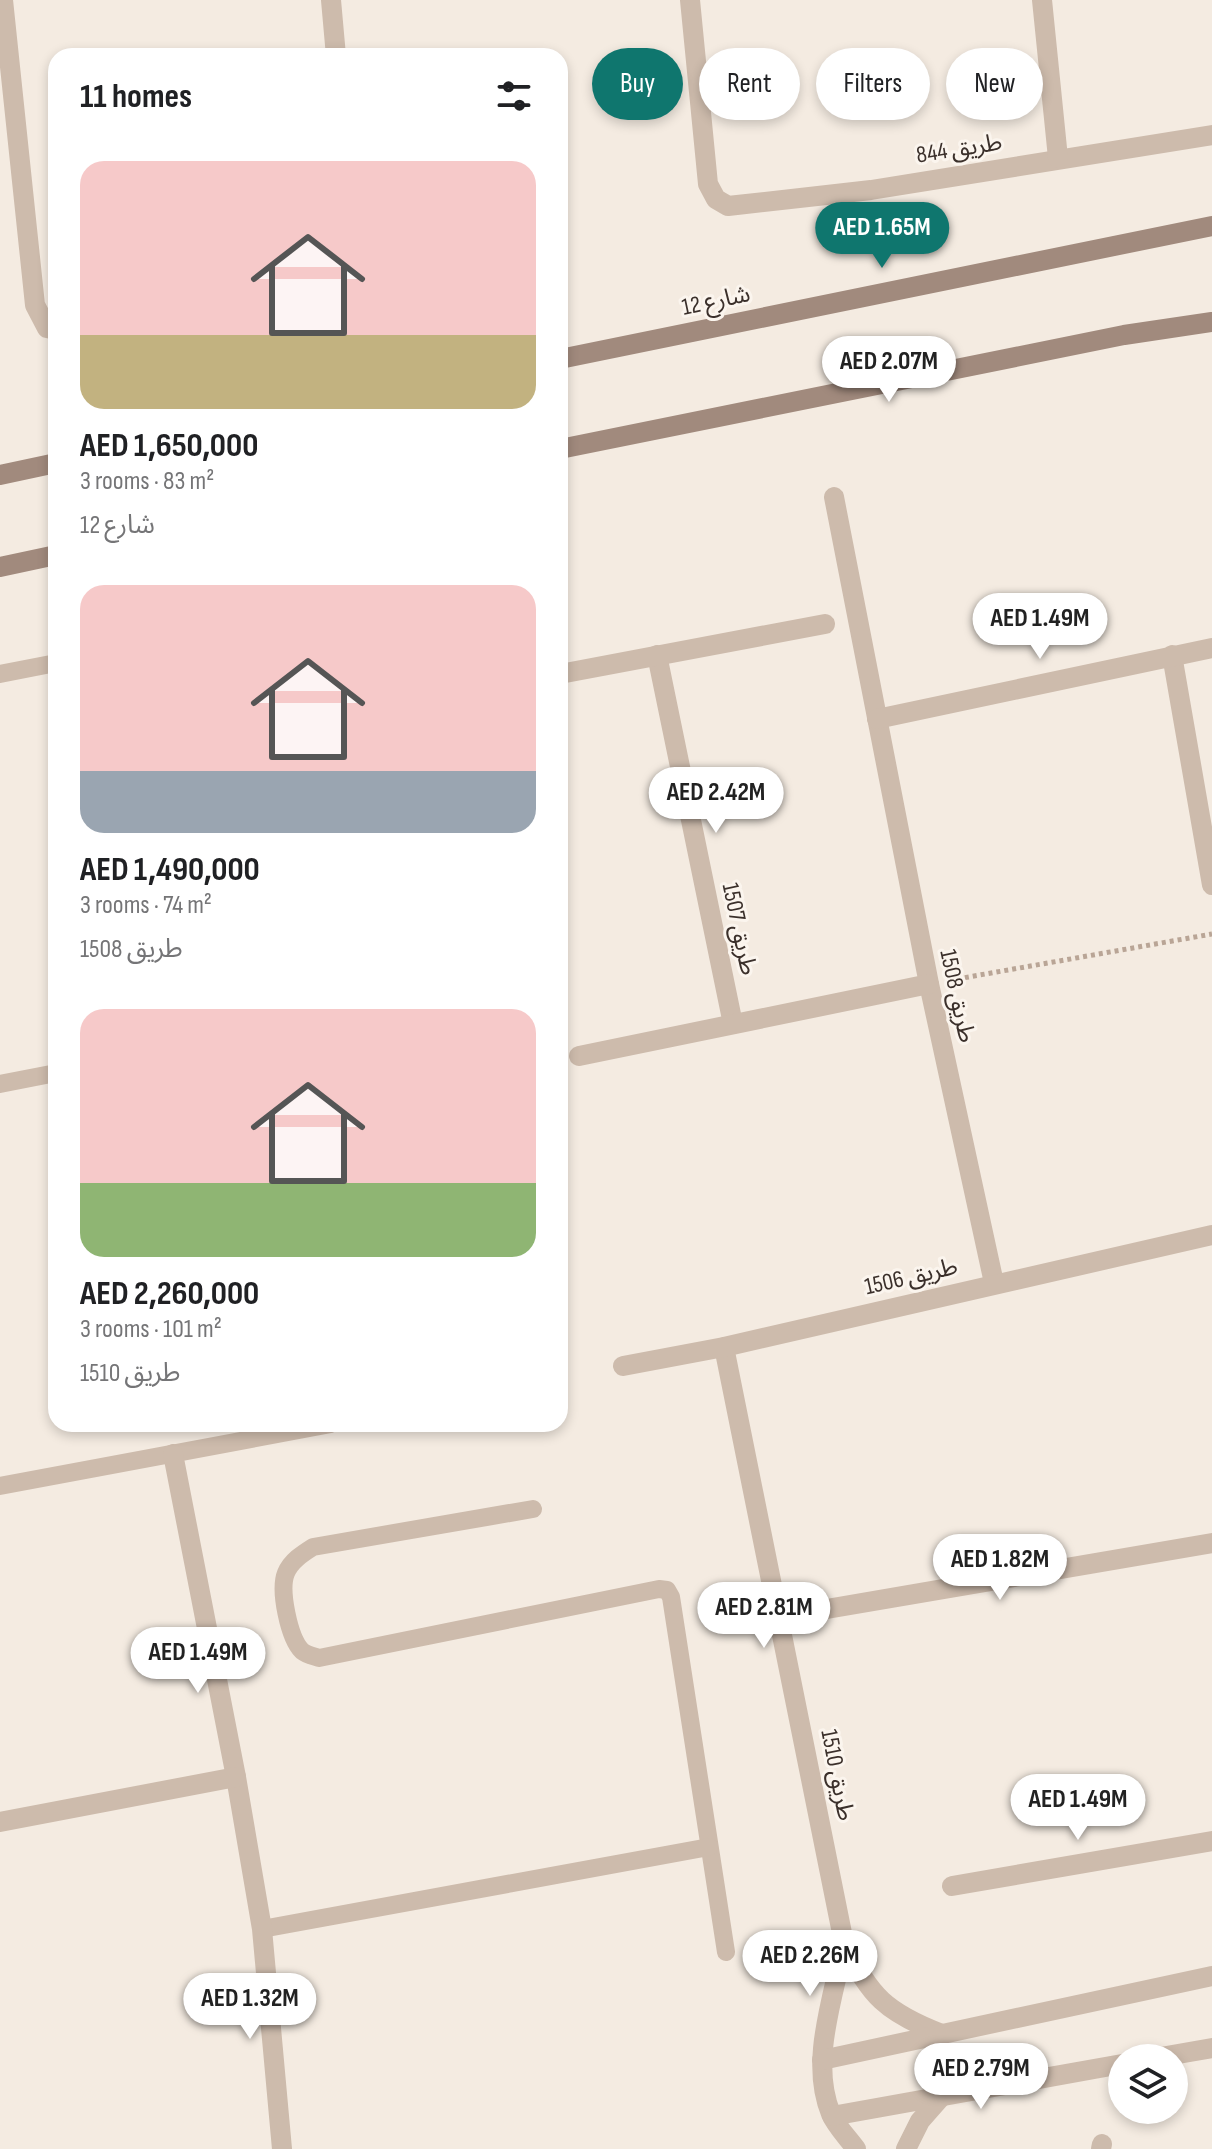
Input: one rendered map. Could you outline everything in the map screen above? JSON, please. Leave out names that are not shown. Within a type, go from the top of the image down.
[{"type":"street","points":[[3,0],[35,305],[48,328]]},
{"type":"street","points":[[331,0],[335,48]]},
{"type":"street","name":"طريق 844","points":[[690,0],[708,184],[716,199],[728,206],[871,190],[1212,135]]},
{"type":"street","points":[[1042,0],[1058,158]]},
{"type":"street","name":"شارع 12","points":[[568,357],[1212,226]]},
{"type":"street","points":[[568,447],[1124,335],[1212,322]]},
{"type":"street","points":[[0,475],[48,465]]},
{"type":"street","name":"طريق 1508","points":[[834,497],[929,984],[994,1283]]},
{"type":"street","points":[[0,567],[48,557]]},
{"type":"street","points":[[568,672],[825,624]]},
{"type":"street","points":[[877,719],[1212,648]]},
{"type":"street","name":"طريق 1507","points":[[657,655],[733,1024]]},
{"type":"street","points":[[1172,655],[1212,885]]},
{"type":"street","points":[[579,1056],[929,984]]},
{"type":"street","name":"طريق 1506","points":[[623,1366],[724,1347],[1212,1235]]},
{"type":"street","name":"طريق 1510","points":[[724,1347],[844,1943],[859,1975],[881,2002],[909,2022],[942,2034]]},
{"type":"street","points":[[173,1454],[236,1777],[262,1929],[282,2149]]},
{"type":"street","points":[[780,1617],[1212,1543]]},
{"type":"street","points":[[0,1822],[236,1777]]},
{"type":"street","points":[[952,1886],[1212,1841]]},
{"type":"street","name":"طريق 1510","points":[[832,2116],[822,2078],[822,2060],[844,1943]]},
{"type":"street","points":[[822,2060],[1212,1976]]},
{"type":"street","points":[[1188,2052],[1212,2048]]},
{"type":"street","points":[[856,2149],[832,2116],[1108,2066]]},
{"type":"street","points":[[906,2149],[920,2121],[942,2096]]},
{"type":"lane","points":[[0,674],[48,665]]},
{"type":"lane","points":[[0,1084],[48,1075]]},
{"type":"lane","points":[[0,1486],[289,1432]]},
{"type":"lane","points":[[533,1509],[313,1547],[298,1557],[287,1571],[282,1588],[293,1640],[304,1654],[319,1658],[643,1592],[667,1590],[671,1597],[726,1952]]},
{"type":"lane","points":[[262,1929],[709,1847]]},
{"type":"path","points":[[929,984],[1212,934]]}]
